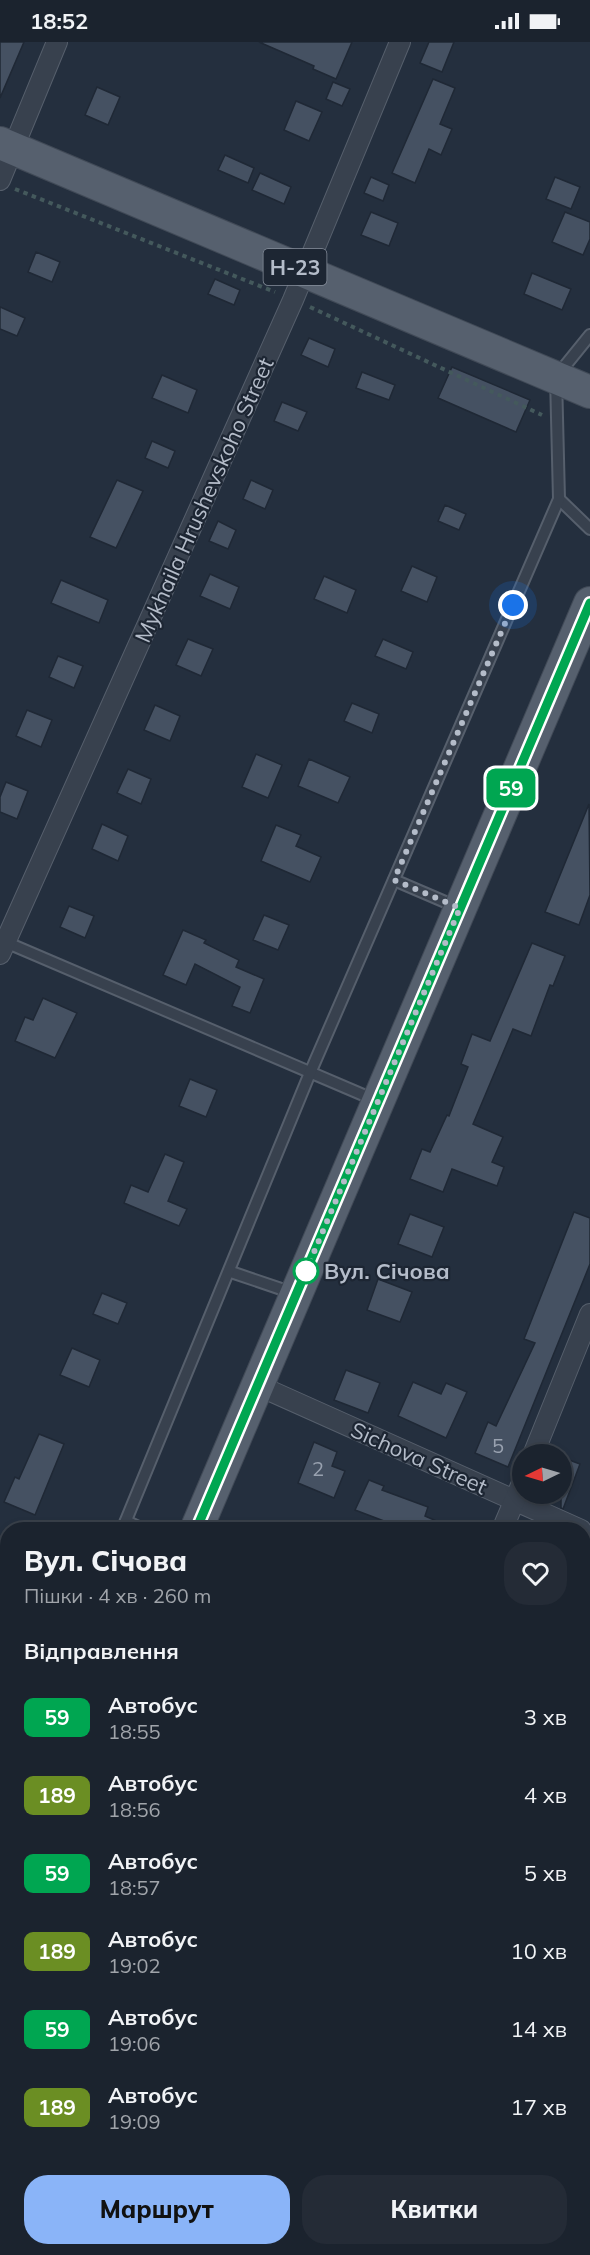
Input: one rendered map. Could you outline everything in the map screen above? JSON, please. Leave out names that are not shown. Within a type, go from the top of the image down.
[{"type":"main road","name":"Н-23","points":[[6,146],[590,392]]},
{"type":"main road","points":[[199,1522],[460,908],[587,619]]},
{"type":"street","points":[[0,180],[6,146],[57,42]]},
{"type":"street","name":"Mykhaila Hrushevskoho Street","points":[[2,945],[305,272],[400,42]]},
{"type":"street","points":[[537,1444],[590,1314]]},
{"type":"street","name":"Sichova Street","points":[[258,1385],[512,1490]]},
{"type":"street","points":[[505,1522],[513,1504]]},
{"type":"street","name":"Sichova Street","points":[[538,1504],[567,1522]]},
{"type":"lane","points":[[126,1522],[231,1272],[310,1073],[559,500],[556,377],[590,335]]},
{"type":"lane","points":[[559,500],[590,529]]},
{"type":"lane","points":[[394,880],[460,908]]},
{"type":"lane","points":[[2,945],[378,1101]]},
{"type":"lane","points":[[231,1272],[296,1295]]},
{"type":"building","points":[[0,42],[24,42],[0,98]]},
{"type":"building","points":[[259,42],[352,42],[336,79],[313,69],[314,66]]},
{"type":"building","points":[[429,42],[454,42],[442,72],[420,63]]},
{"type":"building","points":[[433,79],[455,88],[440,124],[452,129],[441,155],[429,149],[415,183],[392,173]]},
{"type":"building","points":[[333,82],[350,89],[342,106],[326,99]]},
{"type":"building","points":[[97,87],[120,97],[108,125],[85,115]]},
{"type":"building","points":[[296,101],[322,112],[309,141],[284,130]]},
{"type":"building","points":[[225,155],[254,168],[248,183],[218,170]]},
{"type":"building","points":[[260,173],[291,187],[284,204],[252,190]]},
{"type":"building","points":[[371,177],[389,185],[383,201],[364,193]]},
{"type":"building","points":[[555,177],[580,187],[571,209],[546,199]]},
{"type":"building","points":[[371,212],[398,223],[389,246],[361,235]]},
{"type":"building","points":[[565,212],[590,222],[590,239],[583,255],[552,242]]},
{"type":"building","points":[[36,252],[60,262],[52,282],[28,272]]},
{"type":"building","points":[[532,273],[571,289],[562,310],[524,294]]},
{"type":"building","points":[[215,279],[240,290],[234,305],[208,294]]},
{"type":"building","points":[[0,307],[25,318],[17,336],[0,329]]},
{"type":"building","points":[[309,338],[335,349],[328,367],[301,355]]},
{"type":"building","points":[[452,367],[530,400],[516,432],[438,398]]},
{"type":"building","points":[[362,372],[395,385],[389,400],[356,388]]},
{"type":"building","points":[[162,375],[197,390],[188,413],[152,398]]},
{"type":"building","points":[[282,402],[307,412],[298,431],[274,421]]},
{"type":"building","points":[[152,441],[175,451],[168,468],[145,458]]},
{"type":"building","points":[[117,480],[143,491],[116,548],[90,537]]},
{"type":"building","points":[[251,480],[273,490],[265,509],[243,499]]},
{"type":"building","points":[[445,505],[466,514],[459,530],[438,521]]},
{"type":"building","points":[[218,521],[236,530],[228,549],[209,541]]},
{"type":"building","points":[[412,566],[437,577],[427,602],[401,591]]},
{"type":"building","points":[[210,574],[239,587],[230,609],[200,596]]},
{"type":"building","points":[[324,576],[356,590],[347,613],[314,599]]},
{"type":"building","points":[[61,580],[108,600],[99,623],[51,603]]},
{"type":"building","points":[[188,639],[213,649],[201,676],[176,665]]},
{"type":"building","points":[[383,639],[413,652],[406,669],[375,656]]},
{"type":"building","points":[[58,656],[83,666],[74,688],[49,677]]},
{"type":"building","points":[[352,703],[379,714],[372,733],[344,721]]},
{"type":"building","points":[[155,705],[180,716],[170,741],[144,730]]},
{"type":"building","points":[[27,710],[52,720],[41,747],[16,736]]},
{"type":"building","points":[[256,754],[282,765],[268,798],[242,787]]},
{"type":"building","points":[[309,759],[350,777],[338,803],[298,786]]},
{"type":"building","points":[[128,769],[151,779],[141,804],[117,793]]},
{"type":"building","points":[[6,782],[28,791],[17,819],[0,812],[0,797]]},
{"type":"building","points":[[589,804],[590,895],[579,925],[545,912]]},
{"type":"building","points":[[102,824],[128,836],[118,861],[92,849]]},
{"type":"building","points":[[276,825],[301,835],[296,846],[321,857],[310,882],[261,861]]},
{"type":"building","points":[[69,906],[94,916],[85,938],[60,927]]},
{"type":"building","points":[[264,915],[289,925],[278,950],[253,940]]},
{"type":"building","points":[[183,930],[206,940],[204,943],[239,960],[236,967],[264,979],[250,1013],[232,1006],[240,987],[195,964],[186,985],[163,975]]},
{"type":"building","points":[[532,943],[565,956],[553,986],[550,985],[531,1036],[513,1029],[473,1124],[503,1137],[492,1162],[504,1167],[497,1186],[452,1169],[443,1192],[410,1179],[422,1149],[430,1152],[447,1115],[449,1116],[468,1067],[461,1064],[472,1034],[490,1041]]},
{"type":"building","points":[[43,998],[77,1013],[55,1058],[15,1041],[25,1017],[33,1020]]},
{"type":"building","points":[[190,1079],[217,1090],[206,1117],[179,1106]]},
{"type":"building","points":[[165,1154],[184,1162],[168,1201],[187,1209],[179,1226],[124,1203],[131,1185],[148,1192]]},
{"type":"building","points":[[574,1212],[590,1218],[590,1264],[517,1444],[512,1444],[512,1457],[508,1467],[475,1453],[488,1422],[496,1426],[535,1343],[524,1339]]},
{"type":"building","points":[[410,1214],[444,1227],[432,1257],[398,1244]]},
{"type":"building","points":[[378,1279],[412,1292],[400,1322],[367,1310]]},
{"type":"building","points":[[102,1293],[127,1303],[118,1324],[93,1314]]},
{"type":"building","points":[[72,1348],[100,1360],[89,1387],[60,1375]]},
{"type":"building","points":[[346,1370],[380,1383],[368,1413],[334,1400]]},
{"type":"building","points":[[413,1382],[441,1394],[446,1383],[467,1392],[446,1438],[398,1416]]},
{"type":"building","points":[[39,1434],[64,1444],[35,1515],[4,1502],[15,1477],[19,1479]]},
{"type":"building","points":[[314,1442],[337,1452],[332,1466],[345,1471],[334,1498],[298,1483]]},
{"type":"building","points":[[572,1461],[580,1464],[572,1485]]},
{"type":"building","points":[[369,1480],[384,1486],[382,1490],[428,1507],[425,1516],[439,1522],[384,1522],[355,1510]]},
{"type":"bus line","name":"59","points":[[199,1522],[590,603]]},
{"type":"place","name":"Вул. Січова","points":[[306,1271]]},
{"type":"route","points":[[306,1271],[460,908],[394,880],[513,605]]}]
